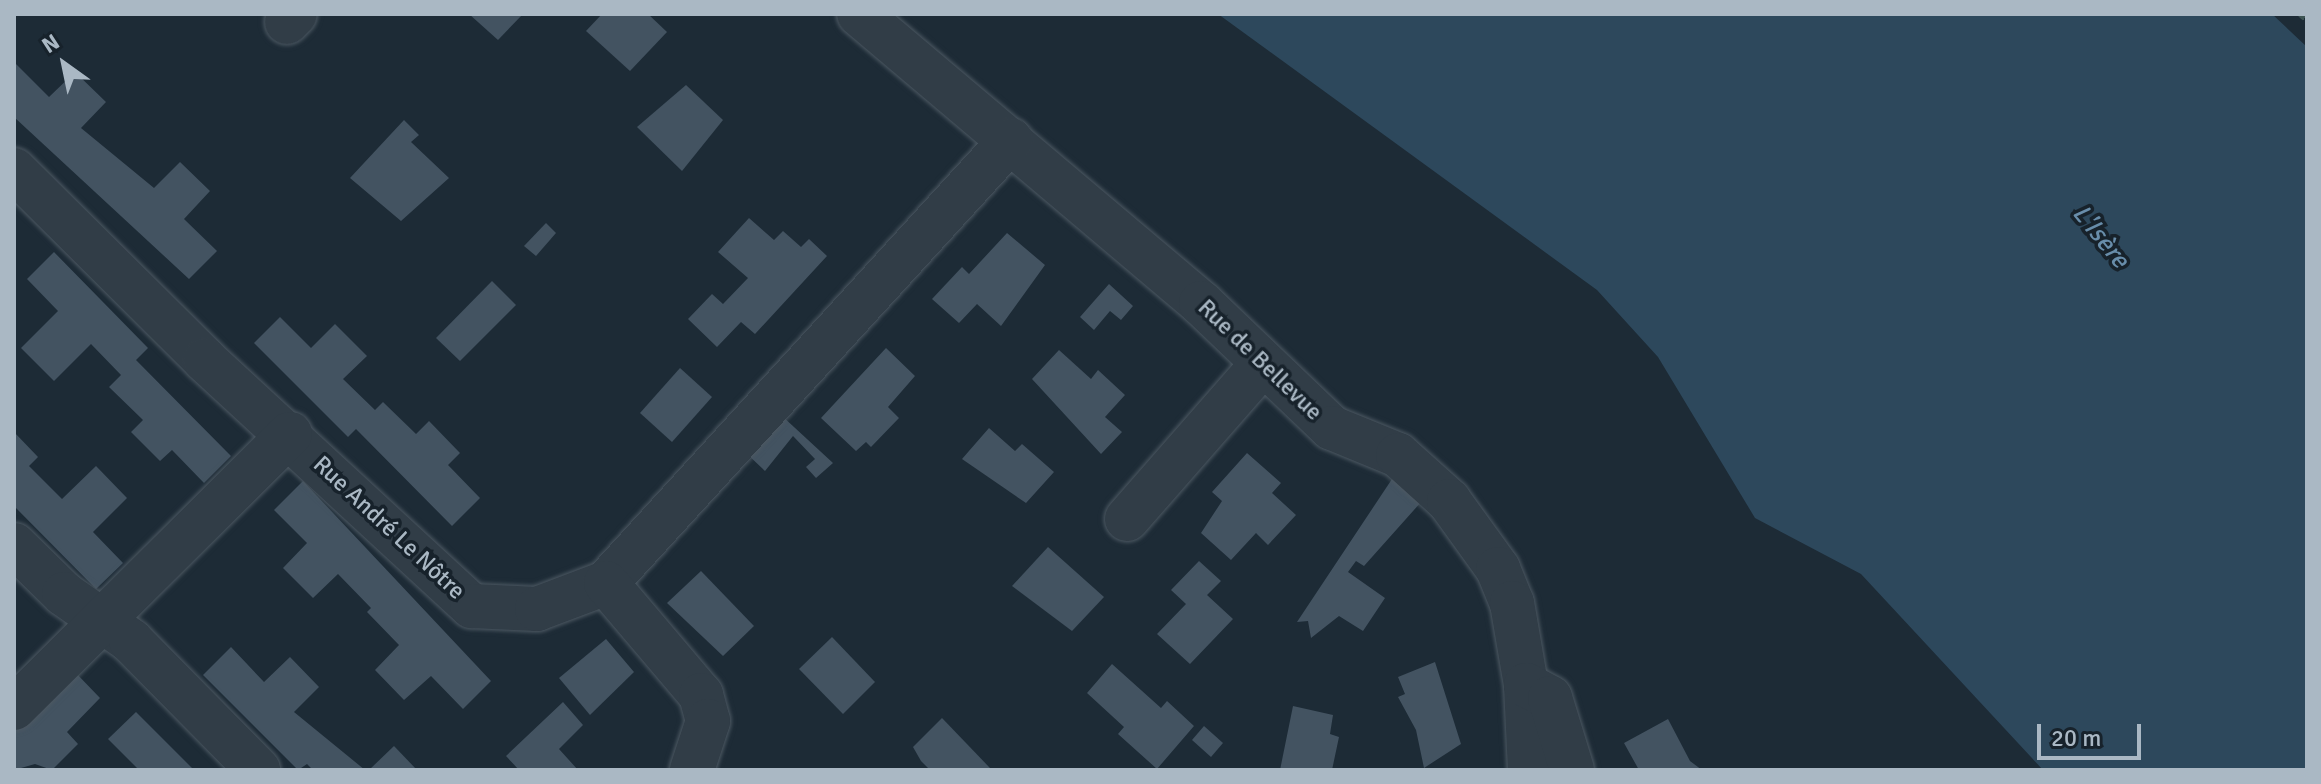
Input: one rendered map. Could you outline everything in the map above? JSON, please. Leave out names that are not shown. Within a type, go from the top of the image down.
[{"type":"street","name":"Rue de Bellevue","points":[[859,14],[1201,303],[1262,365],[1332,428],[1398,455],[1449,501],[1498,569],[1520,635],[1530,770]]},
{"type":"street","name":"Rue André Le Nôtre","points":[[14,170],[205,360],[290,434],[472,606],[537,609],[606,583],[1011,140]]},
{"type":"street","points":[[1127,519],[1262,365]]},
{"type":"street","points":[[14,708],[100,619],[290,434]]},
{"type":"street","points":[[14,545],[100,619],[131,641],[258,770]]},
{"type":"street","points":[[606,583],[701,695],[708,721],[692,770]]},
{"type":"street","points":[[1526,685],[1550,698],[1572,770]]},
{"type":"path","points":[[2300,14],[2307,20]]},
{"type":"water","name":"L'Isère","points":[[1218,14],[2272,14],[2307,47],[2307,770],[2043,770],[1861,574],[1755,518],[1658,357],[1597,290]]},
{"type":"building","points":[[469,14],[523,14],[498,40]]},
{"type":"building","points":[[602,14],[648,14],[667,32],[630,71],[586,31]]},
{"type":"building","points":[[14,62],[49,97],[75,72],[106,102],[81,128],[154,188],[180,162],[210,191],[184,219],[217,251],[189,279],[14,117]]},
{"type":"building","points":[[686,85],[723,120],[682,171],[637,127]]},
{"type":"building","points":[[404,120],[419,135],[411,142],[449,178],[401,221],[350,178]]},
{"type":"building","points":[[749,218],[774,240],[783,231],[801,247],[809,239],[827,256],[755,334],[741,322],[717,347],[688,319],[712,294],[723,304],[748,278],[718,252]]},
{"type":"building","points":[[546,223],[556,233],[536,256],[524,246]]},
{"type":"building","points":[[1007,233],[1045,265],[1001,326],[977,304],[959,323],[932,299],[962,267],[969,274]]},
{"type":"building","points":[[54,252],[148,348],[136,360],[231,456],[204,483],[172,450],[160,461],[131,432],[143,420],[109,387],[121,375],[91,344],[54,381],[21,348],[58,311],[27,279]]},
{"type":"building","points":[[492,281],[516,305],[460,361],[436,338]]},
{"type":"building","points":[[1109,284],[1133,306],[1121,320],[1110,311],[1094,330],[1080,317]]},
{"type":"building","points":[[280,317],[311,348],[335,324],[367,356],[343,379],[375,410],[383,402],[416,434],[429,421],[460,453],[448,465],[480,498],[452,526],[356,429],[348,437],[254,343]]},
{"type":"building","points":[[886,348],[915,376],[888,407],[899,418],[871,447],[866,442],[856,451],[821,418]]},
{"type":"building","points":[[1059,350],[1091,379],[1098,370],[1125,395],[1105,417],[1122,432],[1101,454],[1032,379]]},
{"type":"building","points":[[680,368],[712,397],[672,442],[640,413]]},
{"type":"building","points":[[781,415],[833,463],[816,478],[806,467],[815,459],[793,436],[765,471],[746,453]]},
{"type":"building","points":[[989,428],[1015,451],[1022,444],[1054,472],[1026,503],[962,459]]},
{"type":"building","points":[[14,432],[38,457],[29,466],[62,499],[96,466],[127,498],[93,532],[123,563],[96,589],[14,506]]},
{"type":"building","points":[[1247,453],[1281,483],[1272,493],[1296,515],[1268,545],[1256,533],[1231,560],[1201,533],[1222,501],[1212,492]]},
{"type":"building","points":[[1394,476],[1422,501],[1364,566],[1356,561],[1348,572],[1385,598],[1363,631],[1339,616],[1311,638],[1308,621],[1297,622]]},
{"type":"building","points":[[303,481],[491,681],[463,709],[431,676],[404,700],[375,670],[399,645],[367,612],[371,608],[338,574],[313,598],[283,568],[307,543],[274,510]]},
{"type":"building","points":[[1048,547],[1104,597],[1072,631],[1012,586]]},
{"type":"building","points":[[1199,561],[1221,581],[1207,595],[1233,619],[1190,664],[1157,634],[1186,604],[1171,590]]},
{"type":"building","points":[[701,571],[754,626],[723,656],[667,603]]},
{"type":"building","points":[[832,637],[875,682],[843,714],[799,669]]},
{"type":"building","points":[[606,639],[634,672],[590,715],[559,678]]},
{"type":"building","points":[[231,647],[264,682],[290,657],[319,687],[294,712],[365,770],[313,770],[307,764],[298,770],[203,675]]},
{"type":"building","points":[[1435,662],[1461,744],[1424,768],[1416,730],[1398,697],[1405,694],[1398,677]]},
{"type":"building","points":[[1112,664],[1161,708],[1167,701],[1194,726],[1157,769],[1118,734],[1124,727],[1087,693]]},
{"type":"building","points":[[74,671],[100,698],[67,732],[78,744],[52,770],[35,764],[14,770],[14,732]]},
{"type":"building","points":[[563,702],[583,725],[559,749],[578,770],[519,770],[506,756]]},
{"type":"building","points":[[1293,706],[1333,715],[1330,734],[1339,737],[1332,770],[1280,770]]},
{"type":"building","points":[[136,712],[194,770],[139,770],[108,739]]},
{"type":"building","points":[[942,718],[990,768],[988,770],[930,770],[921,761],[913,747]]},
{"type":"building","points":[[1668,719],[1690,761],[1702,770],[1639,770],[1624,743]]},
{"type":"building","points":[[1204,726],[1223,743],[1211,757],[1192,740]]},
{"type":"building","points":[[394,746],[417,770],[369,770]]}]
